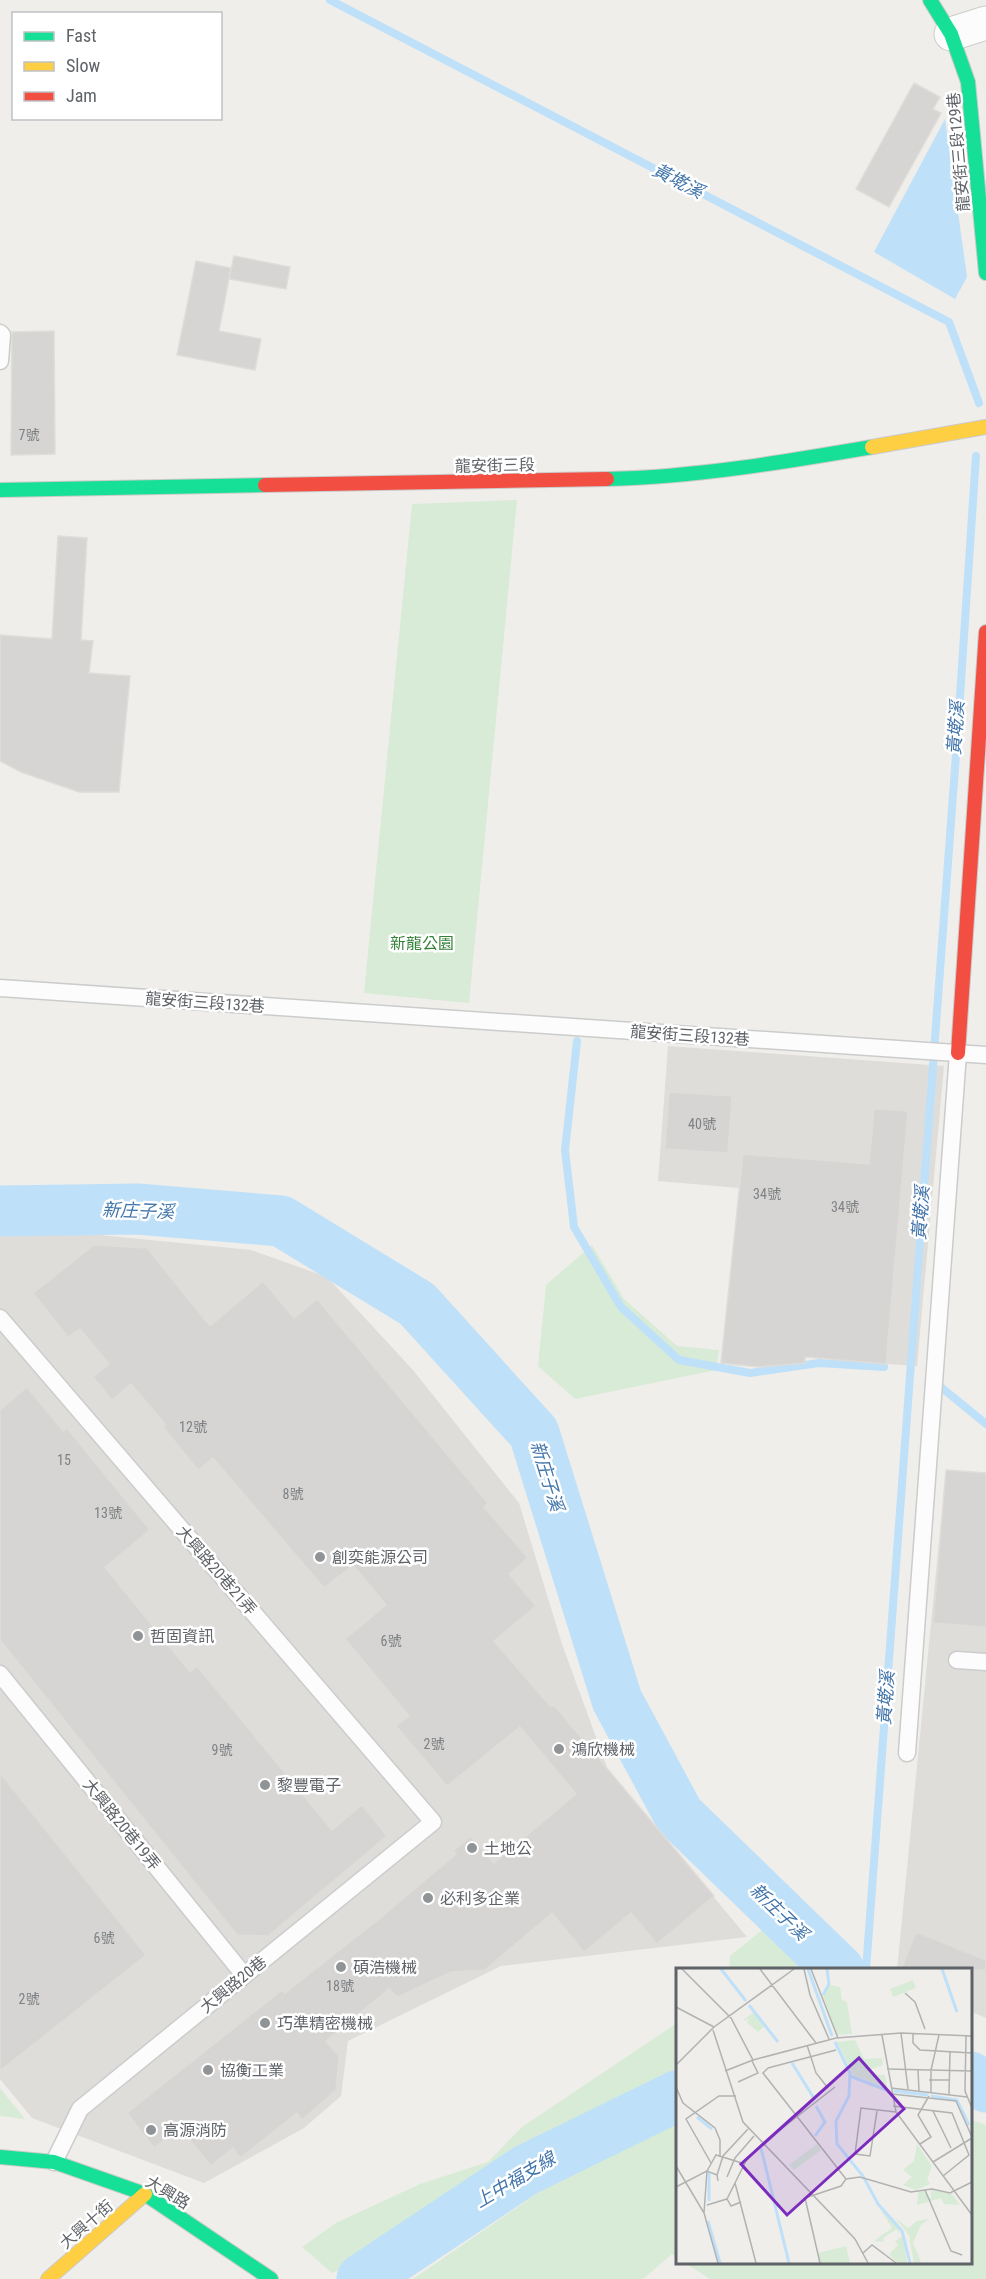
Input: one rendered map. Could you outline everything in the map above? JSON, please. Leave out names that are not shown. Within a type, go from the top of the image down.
[{"type":"street","name":"龍安街三段129巷","points":[[930,0],[951,34],[968,82],[986,273]]},
{"type":"street","points":[[951,34],[986,23]]},
{"type":"street","name":"龍安街三段","points":[[0,490],[661,478],[783,462],[986,427]]},
{"type":"street","points":[[958,1053],[986,632]]},
{"type":"street","name":"大興路","points":[[0,2157],[54,2162],[145,2194],[271,2279]]},
{"type":"street","name":"大興十街","points":[[48,2279],[145,2194]]},
{"type":"lane","points":[[0,333],[2,335],[0,361]]},
{"type":"lane","name":"龍安街三段132巷","points":[[0,988],[986,1055]]},
{"type":"lane","points":[[907,1753],[958,1053]]},
{"type":"lane","name":"大興路20巷21弄","points":[[0,1318],[433,1822]]},
{"type":"lane","points":[[957,1660],[986,1662]]},
{"type":"lane","name":"大興路20巷19弄","points":[[0,1674],[244,1975]]},
{"type":"lane","name":"大興路20巷","points":[[54,2162],[80,2109],[433,1822]]},
{"type":"shaded area","points":[[668,1046],[944,1066],[917,1366],[886,1364],[908,1111],[874,1109],[869,1164],[743,1154],[739,1188],[658,1181]]},
{"type":"shaded area","points":[[0,1233],[80,1233],[251,1250],[327,1277],[413,1370],[519,1503],[562,1644],[608,1770],[747,1937],[501,1966],[348,2041],[341,2096],[304,2128],[204,2183],[32,2118],[0,2079]]},
{"type":"shaded area","points":[[946,1470],[986,1473],[986,2018],[971,2011],[971,1968],[897,1968]]},
{"type":"green space","name":"新龍公園","points":[[517,500],[469,1003],[364,993],[412,504]]},
{"type":"green space","points":[[592,1245],[624,1299],[677,1346],[719,1350],[716,1370],[575,1399],[538,1366],[546,1285]]},
{"type":"green space","points":[[762,1930],[797,1955],[804,1968],[729,1968],[730,1956]]},
{"type":"green space","points":[[676,2024],[676,2079],[558,2142],[380,2252],[332,2273],[302,2247],[336,2223],[420,2184],[488,2162],[522,2127]]},
{"type":"green space","points":[[0,2088],[25,2119],[0,2116]]},
{"type":"green space","points":[[676,2119],[676,2256],[672,2254],[643,2279],[413,2279],[570,2171]]},
{"type":"green space","points":[[971,2119],[986,2125],[986,2279],[710,2279],[687,2264],[971,2264]]},
{"type":"water","points":[[945,119],[967,277],[955,299],[874,252]]},
{"type":"building","points":[[914,83],[940,97],[933,109],[941,113],[889,207],[856,189]]},
{"type":"building","points":[[234,256],[290,267],[286,289],[229,279]]},
{"type":"building","points":[[196,261],[231,268],[219,331],[261,339],[255,370],[177,355]]},
{"type":"building","points":[[54,331],[55,454],[11,455],[12,332]]},
{"type":"building","points":[[58,536],[87,538],[81,640],[93,641],[89,673],[130,676],[119,792],[79,792],[21,772],[0,761],[0,635],[52,639]]},
{"type":"building","points":[[669,1092],[732,1096],[728,1153],[665,1149]]},
{"type":"building","points":[[874,1109],[908,1111],[886,1364],[805,1357],[805,1363],[759,1367],[721,1363],[743,1154],[869,1164]]},
{"type":"building","points":[[94,1245],[147,1248],[210,1326],[263,1281],[294,1318],[317,1299],[488,1503],[484,1507],[528,1558],[509,1574],[536,1606],[494,1641],[551,1707],[554,1705],[714,1896],[657,1944],[631,1913],[584,1952],[552,1913],[485,1970],[451,1972],[398,1997],[389,1989],[326,2041],[339,2056],[336,2090],[302,2120],[297,2113],[240,2158],[233,2148],[211,2166],[180,2128],[154,2148],[127,2113],[282,1990],[285,1993],[379,1919],[456,1854],[453,1851],[471,1836],[494,1863],[576,1794],[520,1727],[447,1786],[396,1726],[409,1716],[345,1639],[386,1605],[353,1565],[324,1588],[213,1458],[198,1470],[163,1427],[166,1425],[131,1384],[112,1400],[93,1377],[109,1364],[80,1329],[68,1337],[33,1293]]},
{"type":"building","points":[[27,1387],[63,1431],[67,1428],[150,1530],[105,1567],[190,1672],[197,1666],[332,1830],[362,1805],[387,1836],[268,1936],[237,1935],[0,1640],[0,1410]]},
{"type":"building","points":[[946,1470],[986,1473],[986,1627],[933,1623]]},
{"type":"building","points":[[0,1773],[146,1955],[0,2071]]},
{"type":"building","points":[[916,1932],[986,1960],[986,1970],[902,1968]]},
{"type":"waterway","name":"黃墘溪","points":[[330,0],[949,322],[979,403]]},
{"type":"waterway","name":"黃墘溪","points":[[866,1968],[976,456]]},
{"type":"waterway","points":[[577,1041],[565,1150],[574,1227],[621,1307],[679,1360],[750,1373],[819,1363],[884,1367]]},
{"type":"waterway","name":"新庄子溪","points":[[0,1211],[137,1209],[281,1221],[417,1304],[534,1433],[617,1700],[679,1815],[837,1968]]},
{"type":"waterway","points":[[942,1388],[986,1424]]},
{"type":"waterway","points":[[971,2078],[986,2087]]},
{"type":"waterway","name":"上中福支線","points":[[362,2279],[526,2170],[676,2096]]},
{"type":"traffic: fast","points":[[930,0],[951,34],[968,82],[986,273]]},
{"type":"traffic: fast","points":[[607,479],[707,472],[872,447]]},
{"type":"traffic: fast","points":[[0,490],[265,485]]},
{"type":"traffic: fast","points":[[0,2157],[54,2162],[145,2194],[271,2279]]},
{"type":"traffic: slow","points":[[872,447],[986,427]]},
{"type":"traffic: slow","points":[[48,2279],[145,2194]]},
{"type":"traffic: jam","points":[[265,485],[607,479]]},
{"type":"traffic: jam","points":[[958,1053],[986,632]]},
{"type":"place","name":"創奕能源公司","points":[[320,1557]]},
{"type":"place","name":"哲固資訊","points":[[138,1636]]},
{"type":"place","name":"鴻欣機械","points":[[559,1749]]},
{"type":"place","name":"黎豐電子","points":[[265,1785]]},
{"type":"place","name":"土地公","points":[[472,1848]]},
{"type":"place","name":"必利多企業","points":[[428,1898]]},
{"type":"place","name":"碩浩機械","points":[[341,1967]]},
{"type":"place","name":"巧準精密機械","points":[[265,2023]]},
{"type":"place","name":"協衡工業","points":[[208,2070]]},
{"type":"place","name":"高源消防","points":[[151,2130]]}]
